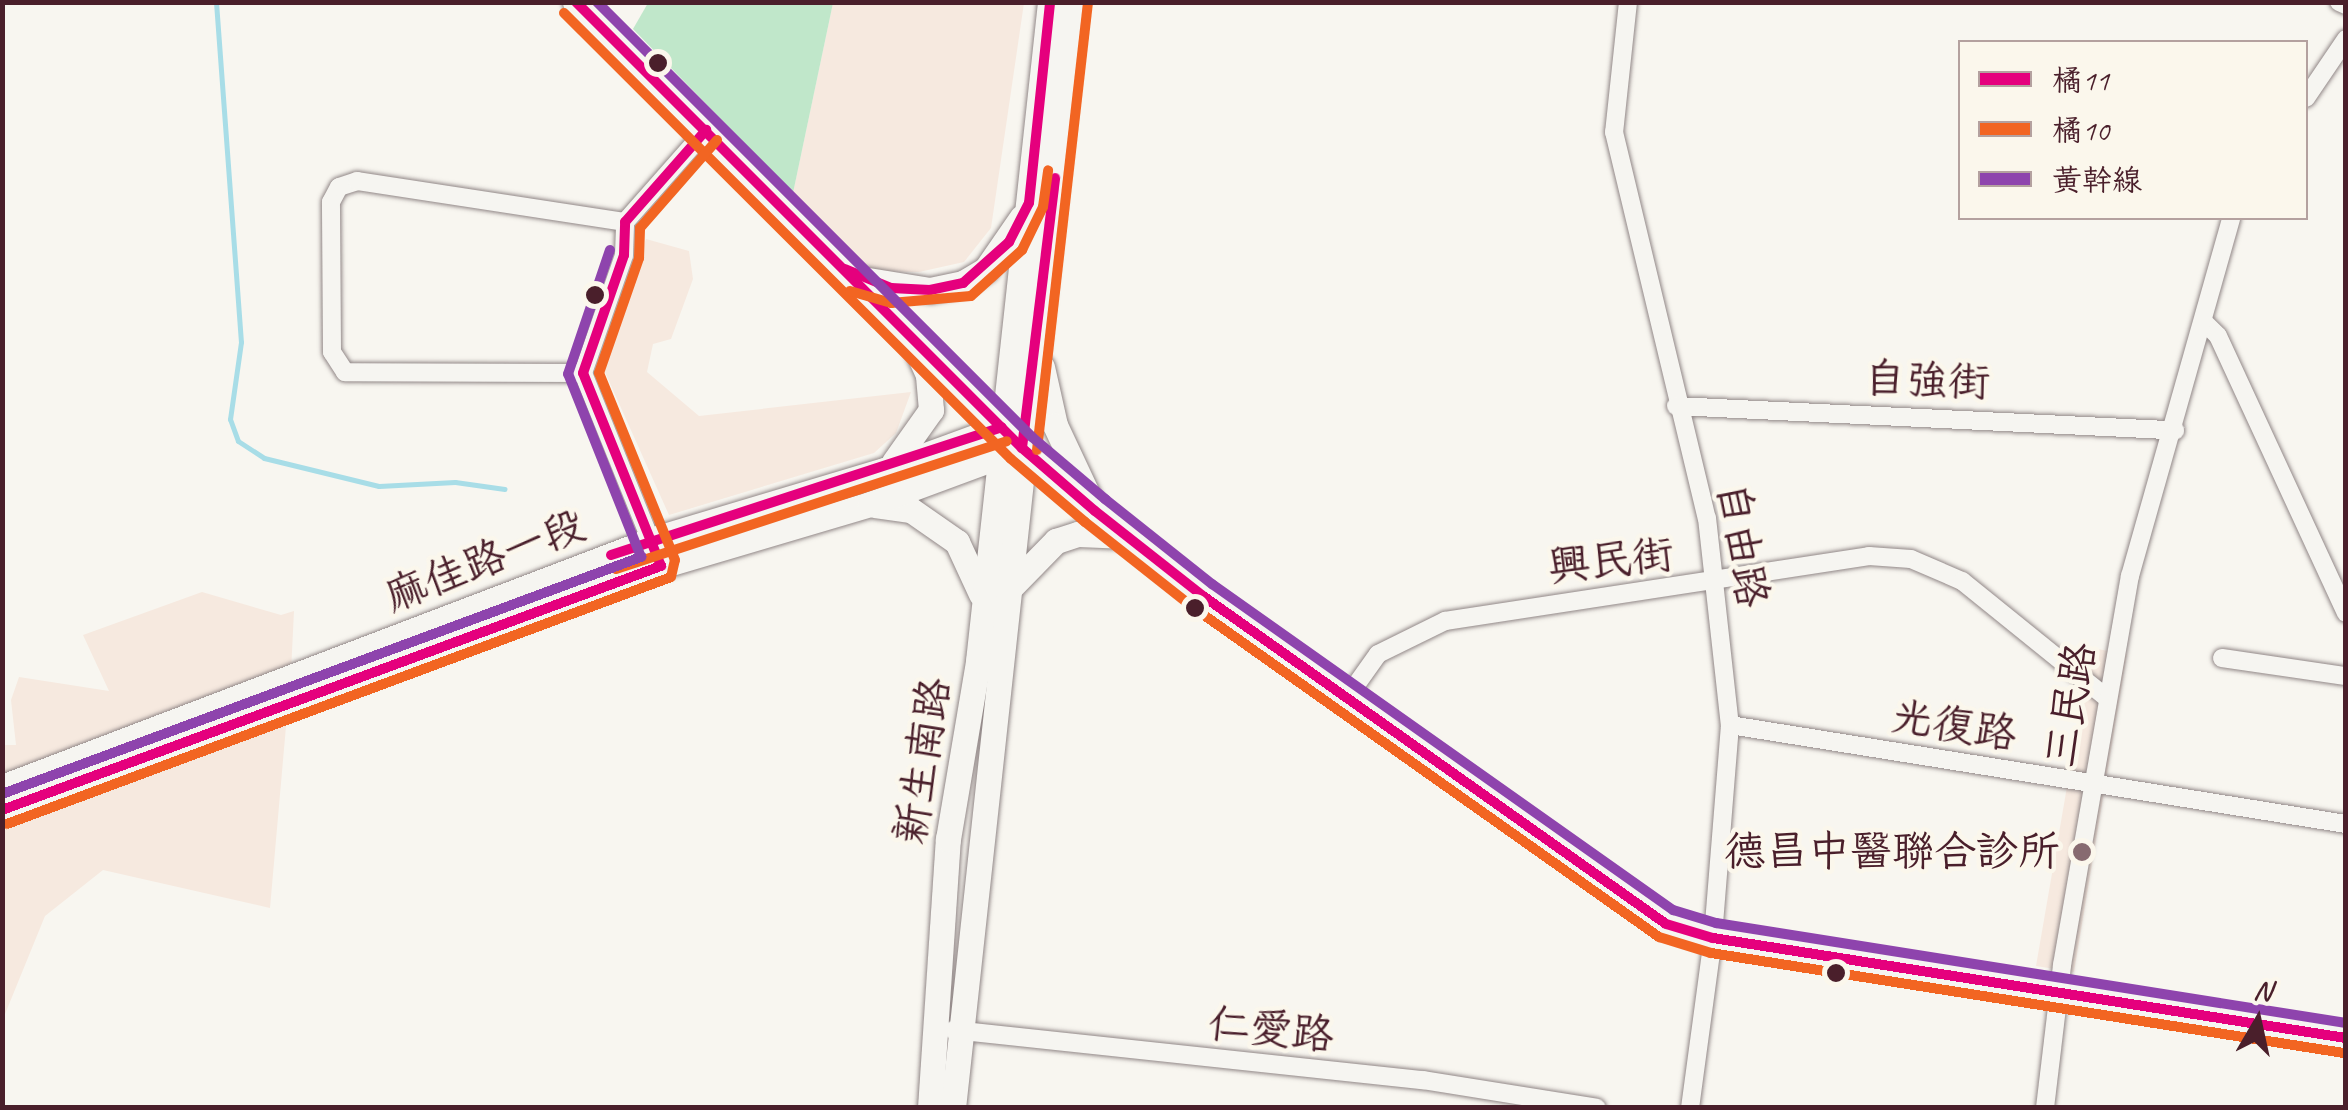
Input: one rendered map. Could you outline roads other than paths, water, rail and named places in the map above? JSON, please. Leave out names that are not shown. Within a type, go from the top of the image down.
[{"type":"main road","points":[[575,2],[1002,427]]},
{"type":"main road","name":"新生南路","points":[[930,1108],[948,1030],[1010,452],[1002,427],[1050,2]]},
{"type":"main road","points":[[1073,2],[1039,336],[1010,452],[1346,699],[1666,924],[1713,938],[2346,1038]]},
{"type":"main road","points":[[854,277],[910,289],[964,283],[1009,242],[1029,203]]},
{"type":"main road","points":[[1039,336],[1055,426],[1095,512]]},
{"type":"main road","points":[[885,470],[910,448],[931,410],[928,376],[912,338]]},
{"type":"main road","name":"麻佳路一段","points":[[2,787],[651,540],[885,470],[1002,427]]},
{"type":"main road","name":"麻佳路一段","points":[[2,810],[662,566],[870,504],[1010,452]]},
{"type":"main road","points":[[870,504],[911,510],[956,542],[994,598],[1056,541],[1078,534],[1127,536]]},
{"type":"main road","name":"新生南路","points":[[948,1030],[954,1108]]},
{"type":"street","name":"自由路","points":[[1628,2],[1614,132],[1643,236],[1676,406],[1718,584],[1730,725],[1713,938],[1690,1108]]},
{"type":"street","points":[[2308,95],[2346,39]]},
{"type":"street","points":[[662,566],[583,372],[624,255],[625,222],[706,130]]},
{"type":"street","points":[[583,372],[345,372],[332,352],[331,202],[339,187],[357,181],[625,222]]},
{"type":"street","name":"三民路","points":[[2045,1108],[2058,994],[2140,530],[2175,430],[2230,220]]},
{"type":"street","points":[[2205,322],[2218,336],[2346,612]]},
{"type":"street","name":"自強街","points":[[1676,406],[2175,430]]},
{"type":"street","name":"興民街","points":[[1346,699],[1378,654],[1445,621],[1718,584],[1869,556],[1932,564],[1962,580],[2108,698]]},
{"type":"street","points":[[2222,658],[2346,676]]},
{"type":"street","name":"光復路","points":[[1730,725],[2346,824]]},
{"type":"street","name":"仁愛路","points":[[948,1030],[1423,1080],[1598,1108]]},
{"type":"waterway","points":[[216,2],[241,342],[230,419],[238,441],[264,458],[379,486],[455,482],[505,489]]},
{"type":"place","name":"德昌中醫聯合診所","points":[[2082,852]]}]
